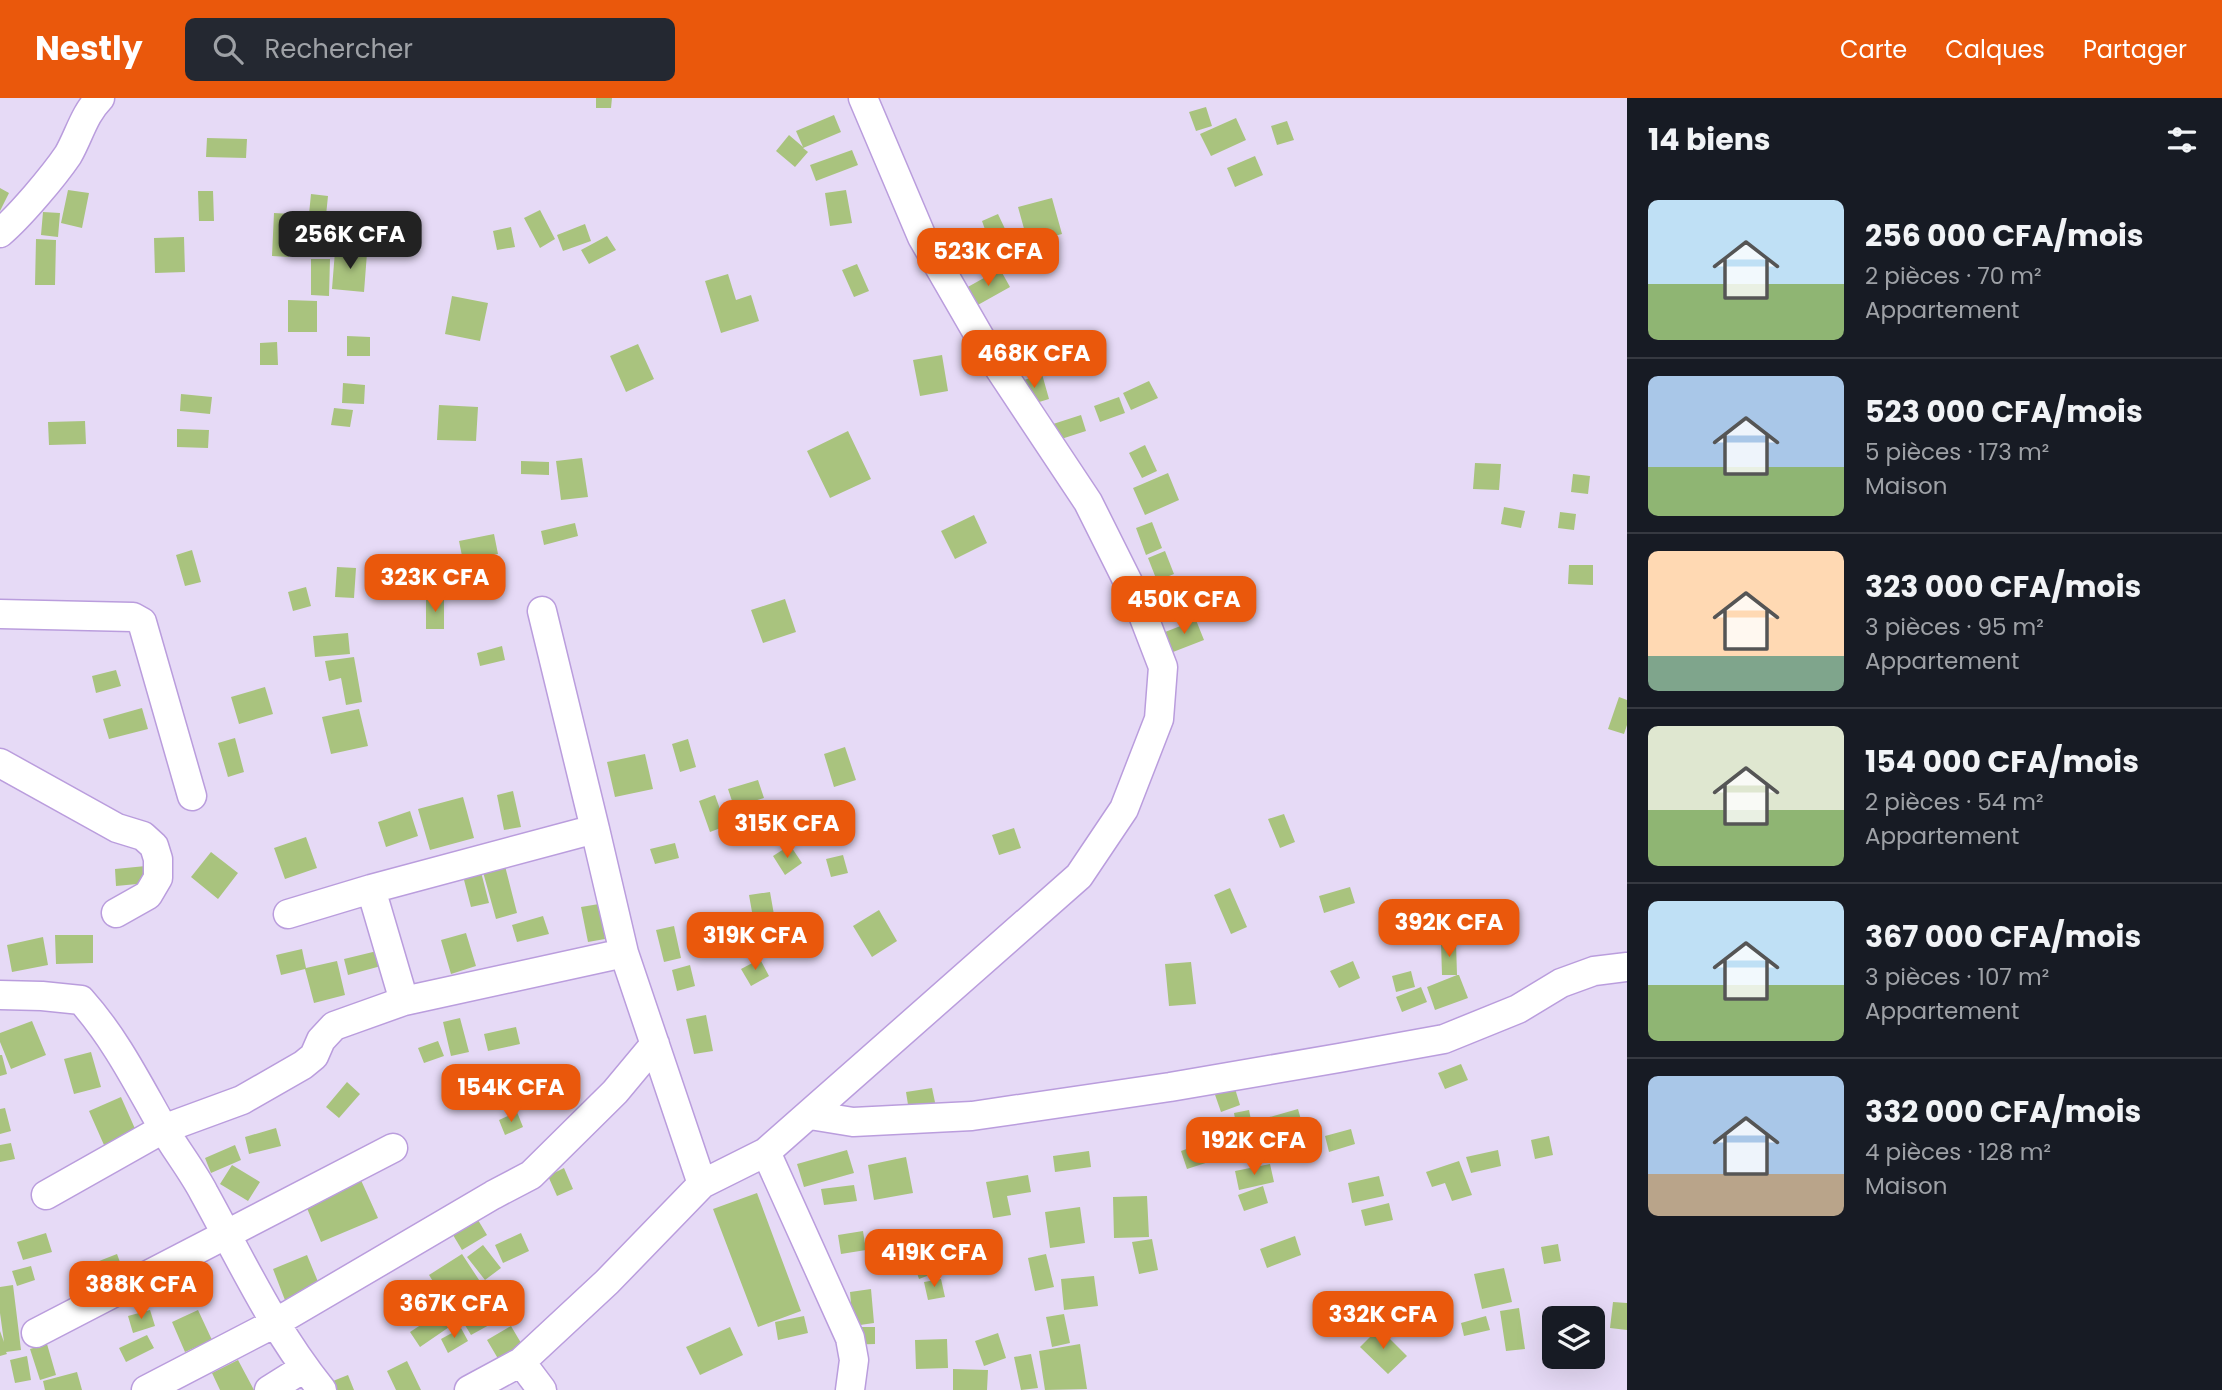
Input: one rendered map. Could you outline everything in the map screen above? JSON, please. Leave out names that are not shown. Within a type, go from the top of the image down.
[{"type":"street","points":[[0,233],[13,222],[67,155],[100,98]]},
{"type":"street","points":[[468,1390],[522,1362],[607,1282],[702,1184],[766,1153],[1079,876],[1124,809],[1158,719],[1163,667],[1138,602],[1088,502],[989,353],[922,237],[863,98]]},
{"type":"street","points":[[542,611],[624,953],[702,1184]]},
{"type":"street","points":[[0,614],[133,617],[142,622],[192,796]]},
{"type":"street","points":[[0,762],[117,828],[143,836],[154,846],[158,859],[158,878],[148,895],[116,913]]},
{"type":"street","points":[[288,914],[595,829]]},
{"type":"street","points":[[371,889],[404,1001]]},
{"type":"street","points":[[47,1195],[163,1129],[242,1100],[303,1066],[314,1056],[321,1040],[334,1026],[404,1001],[624,953]]},
{"type":"street","points":[[810,1115],[853,1122],[972,1116],[1170,1087],[1378,1051],[1444,1039],[1518,1009],[1561,983],[1594,971],[1627,967]]},
{"type":"street","points":[[0,995],[81,1000],[102,1023],[163,1129],[203,1191],[275,1323],[304,1368],[322,1390]]},
{"type":"street","points":[[146,1390],[275,1323],[492,1195],[531,1175],[615,1092],[654,1044]]},
{"type":"street","points":[[36,1333],[393,1148]]},
{"type":"street","points":[[766,1153],[850,1338],[853,1360],[850,1390]]},
{"type":"street","points":[[522,1362],[542,1390]]},
{"type":"street","points":[[269,1390],[304,1368]]},
{"type":"building","points":[[596,98],[612,98],[611,108],[596,108]]},
{"type":"building","points":[[1206,107],[1212,126],[1196,131],[1189,112]]},
{"type":"building","points":[[834,115],[841,132],[803,148],[808,152],[795,167],[776,151],[789,135],[803,147],[796,131]]},
{"type":"building","points":[[1236,118],[1246,140],[1211,156],[1200,134]]},
{"type":"building","points":[[1287,121],[1294,140],[1277,145],[1271,126]]},
{"type":"building","points":[[207,138],[247,139],[246,158],[206,157]]},
{"type":"building","points":[[852,150],[858,165],[816,181],[810,165]]},
{"type":"building","points":[[1255,156],[1263,175],[1235,187],[1227,168]]},
{"type":"building","points":[[0,188],[9,193],[0,211]]},
{"type":"building","points":[[68,190],[89,193],[82,228],[61,223]]},
{"type":"building","points":[[846,190],[852,223],[830,226],[825,193]]},
{"type":"building","points":[[198,191],[213,191],[214,221],[199,221]]},
{"type":"building","points":[[311,194],[328,196],[324,235],[307,234]]},
{"type":"building","points":[[1052,198],[1062,234],[1028,243],[1018,207]]},
{"type":"building","points":[[540,210],[555,239],[540,248],[524,218]]},
{"type":"building","points":[[43,212],[60,213],[58,237],[41,235]]},
{"type":"building","points":[[274,213],[291,214],[289,257],[272,256]]},
{"type":"building","points":[[998,214],[1006,231],[988,238],[982,221]]},
{"type":"building","points":[[585,224],[591,241],[563,251],[557,235]]},
{"type":"building","points":[[511,227],[515,247],[497,250],[493,231]]},
{"type":"building","points":[[607,236],[616,250],[589,264],[581,250]]},
{"type":"building","points":[[184,237],[185,272],[155,273],[154,238]]},
{"type":"building","points":[[36,239],[56,240],[55,285],[35,285]]},
{"type":"building","points":[[335,251],[367,253],[364,292],[332,289]]},
{"type":"building","points":[[311,259],[330,259],[329,296],[311,295]]},
{"type":"building","points":[[857,264],[869,291],[854,297],[842,270]]},
{"type":"building","points":[[1000,269],[1010,287],[976,306],[966,288]]},
{"type":"building","points":[[728,274],[736,300],[751,295],[759,321],[721,333],[705,281]]},
{"type":"building","points":[[452,296],[488,303],[480,341],[445,334]]},
{"type":"building","points":[[288,300],[317,301],[317,332],[288,332]]},
{"type":"building","points":[[347,336],[370,337],[370,356],[347,356]]},
{"type":"building","points":[[277,342],[278,365],[260,365],[260,343]]},
{"type":"building","points":[[638,344],[654,379],[626,392],[610,356]]},
{"type":"building","points":[[942,355],[948,391],[920,396],[913,360]]},
{"type":"building","points":[[1042,374],[1049,399],[1026,406],[1018,382]]},
{"type":"building","points":[[1149,381],[1158,398],[1131,410],[1123,393]]},
{"type":"building","points":[[343,383],[365,385],[364,404],[342,403]]},
{"type":"building","points":[[181,394],[212,397],[210,414],[180,411]]},
{"type":"building","points":[[1119,397],[1125,413],[1100,422],[1094,406]]},
{"type":"building","points":[[439,405],[478,407],[476,441],[437,440]]},
{"type":"building","points":[[334,408],[353,410],[350,427],[331,425]]},
{"type":"building","points":[[1081,415],[1086,431],[1055,441],[1050,425]]},
{"type":"building","points":[[85,421],[86,444],[49,445],[48,422]]},
{"type":"building","points":[[177,429],[209,430],[208,448],[177,447]]},
{"type":"building","points":[[848,431],[871,479],[830,498],[807,451]]},
{"type":"building","points":[[1145,445],[1157,471],[1142,478],[1129,453]]},
{"type":"building","points":[[582,458],[588,497],[561,500],[556,461]]},
{"type":"building","points":[[521,461],[549,462],[549,475],[521,474]]},
{"type":"building","points":[[1475,463],[1501,464],[1499,490],[1473,489]]},
{"type":"building","points":[[1168,473],[1179,500],[1145,515],[1133,488]]},
{"type":"building","points":[[1573,474],[1590,476],[1588,494],[1571,492]]},
{"type":"building","points":[[1504,507],[1525,511],[1521,528],[1501,524]]},
{"type":"building","points":[[1560,512],[1576,514],[1574,530],[1558,528]]},
{"type":"building","points":[[974,515],[987,543],[955,559],[941,531]]},
{"type":"building","points":[[1152,522],[1162,548],[1146,555],[1136,528]]},
{"type":"building","points":[[575,523],[578,536],[544,545],[541,531]]},
{"type":"building","points":[[494,534],[498,554],[463,561],[459,541]]},
{"type":"building","points":[[192,550],[201,582],[185,586],[176,555]]},
{"type":"building","points":[[1165,551],[1174,574],[1157,581],[1148,558]]},
{"type":"building","points":[[1569,565],[1593,565],[1593,585],[1568,584]]},
{"type":"building","points":[[337,567],[356,568],[354,598],[335,597]]},
{"type":"building","points":[[306,587],[311,606],[293,611],[288,592]]},
{"type":"building","points":[[785,599],[796,632],[763,643],[751,610]]},
{"type":"building","points":[[426,600],[444,600],[444,629],[426,629]]},
{"type":"building","points":[[1196,620],[1204,640],[1173,652],[1165,632]]},
{"type":"building","points":[[348,633],[350,654],[315,657],[313,636]]},
{"type":"building","points":[[502,646],[505,660],[480,666],[477,653]]},
{"type":"building","points":[[354,657],[362,702],[346,705],[341,678],[329,681],[325,661]]},
{"type":"building","points":[[116,670],[121,686],[96,693],[92,676]]},
{"type":"building","points":[[265,687],[273,714],[239,724],[231,697]]},
{"type":"building","points":[[1619,697],[1627,700],[1627,725],[1624,734],[1608,729]]},
{"type":"building","points":[[142,708],[148,729],[109,739],[103,719]]},
{"type":"building","points":[[359,709],[368,746],[331,754],[322,717]]},
{"type":"building","points":[[235,738],[244,772],[228,777],[218,743]]},
{"type":"building","points":[[688,739],[696,767],[680,772],[672,744]]},
{"type":"building","points":[[845,747],[856,780],[834,787],[824,754]]},
{"type":"building","points":[[645,754],[653,789],[615,797],[607,762]]},
{"type":"building","points":[[758,780],[764,798],[734,807],[728,789]]},
{"type":"building","points":[[513,791],[521,827],[504,830],[497,795]]},
{"type":"building","points":[[715,795],[726,826],[710,832],[699,801]]},
{"type":"building","points":[[463,797],[474,838],[430,850],[418,809]]},
{"type":"building","points":[[410,811],[418,836],[386,847],[378,822]]},
{"type":"building","points":[[1284,814],[1295,842],[1280,848],[1268,819]]},
{"type":"building","points":[[1014,828],[1021,848],[999,855],[992,835]]},
{"type":"building","points":[[306,837],[317,868],[285,879],[274,848]]},
{"type":"building","points":[[675,843],[679,858],[655,864],[650,849]]},
{"type":"building","points":[[790,845],[802,863],[785,875],[773,856]]},
{"type":"building","points":[[211,852],[238,873],[218,899],[191,877]]},
{"type":"building","points":[[843,855],[848,873],[831,877],[826,859]]},
{"type":"building","points":[[146,866],[148,883],[116,886],[115,869]]},
{"type":"building","points":[[505,866],[517,913],[496,919],[483,872]]},
{"type":"building","points":[[481,872],[489,903],[471,907],[463,876]]},
{"type":"building","points":[[1350,887],[1355,903],[1324,913],[1319,896]]},
{"type":"building","points":[[1230,888],[1247,927],[1231,934],[1214,895]]},
{"type":"building","points":[[770,892],[776,926],[755,929],[749,895]]},
{"type":"building","points":[[1428,902],[1435,918],[1411,928],[1404,912]]},
{"type":"building","points":[[599,904],[605,939],[588,942],[581,907]]},
{"type":"building","points":[[879,910],[897,941],[872,957],[853,926]]},
{"type":"building","points":[[543,916],[549,934],[517,942],[512,925]]},
{"type":"building","points":[[674,926],[681,958],[664,962],[656,930]]},
{"type":"building","points":[[466,933],[476,966],[451,974],[441,940]]},
{"type":"building","points":[[55,935],[93,935],[93,963],[56,964]]},
{"type":"building","points":[[43,937],[48,965],[12,972],[7,945]]},
{"type":"building","points":[[1441,943],[1456,943],[1457,975],[1442,975]]},
{"type":"building","points":[[302,949],[306,968],[337,961],[345,995],[314,1003],[305,969],[281,975],[276,955]]},
{"type":"building","points":[[377,951],[381,966],[348,975],[344,959]]},
{"type":"building","points":[[760,959],[769,976],[751,986],[741,969]]},
{"type":"building","points":[[1353,961],[1360,978],[1339,988],[1330,971]]},
{"type":"building","points":[[1191,962],[1196,1004],[1169,1006],[1165,964]]},
{"type":"building","points":[[690,965],[695,986],[677,991],[672,970]]},
{"type":"building","points":[[1411,971],[1415,987],[1396,992],[1392,976]]},
{"type":"building","points":[[1457,975],[1468,998],[1435,1010],[1427,987]]},
{"type":"building","points":[[1421,987],[1427,1002],[1402,1012],[1396,997]]},
{"type":"building","points":[[706,1015],[713,1051],[694,1054],[686,1019]]},
{"type":"building","points":[[460,1018],[469,1052],[451,1056],[443,1022]]},
{"type":"building","points":[[32,1021],[46,1055],[11,1069],[0,1042],[0,1033]]},
{"type":"building","points":[[516,1027],[520,1044],[488,1051],[484,1034]]},
{"type":"building","points":[[438,1041],[444,1056],[424,1063],[418,1048]]},
{"type":"building","points":[[91,1052],[101,1087],[74,1094],[64,1059]]},
{"type":"building","points":[[0,1055],[7,1074],[0,1076]]},
{"type":"building","points":[[1461,1064],[1468,1080],[1445,1089],[1438,1073]]},
{"type":"building","points":[[347,1082],[360,1094],[339,1118],[326,1107]]},
{"type":"building","points":[[1233,1082],[1240,1105],[1221,1112],[1213,1089]]},
{"type":"building","points":[[932,1088],[936,1107],[909,1111],[906,1092]]},
{"type":"building","points":[[121,1097],[136,1131],[104,1145],[89,1111]]},
{"type":"building","points":[[5,1108],[11,1131],[0,1134],[0,1109]]},
{"type":"building","points":[[1298,1109],[1303,1127],[1272,1136],[1266,1118]]},
{"type":"building","points":[[1249,1110],[1256,1145],[1240,1148],[1234,1113]]},
{"type":"building","points":[[517,1112],[523,1127],[505,1135],[499,1120]]},
{"type":"building","points":[[276,1128],[281,1146],[249,1154],[245,1137]]},
{"type":"building","points":[[1351,1129],[1355,1144],[1329,1152],[1325,1136]]},
{"type":"building","points":[[1549,1136],[1553,1155],[1535,1159],[1531,1140]]},
{"type":"building","points":[[1211,1140],[1218,1159],[1187,1169],[1181,1151]]},
{"type":"building","points":[[11,1143],[15,1159],[0,1162],[0,1145]]},
{"type":"building","points":[[235,1145],[241,1160],[211,1173],[205,1158]]},
{"type":"building","points":[[847,1150],[854,1173],[804,1187],[797,1164]]},
{"type":"building","points":[[1498,1150],[1501,1166],[1471,1173],[1466,1157]]},
{"type":"building","points":[[1089,1151],[1091,1167],[1055,1172],[1053,1156]]},
{"type":"building","points":[[906,1157],[913,1193],[874,1200],[868,1165]]},
{"type":"building","points":[[1459,1161],[1472,1195],[1452,1201],[1445,1183],[1432,1187],[1426,1172]]},
{"type":"building","points":[[1270,1164],[1274,1182],[1239,1190],[1235,1171]]},
{"type":"building","points":[[232,1165],[260,1182],[248,1201],[220,1184]]},
{"type":"building","points":[[564,1168],[573,1189],[557,1196],[548,1176]]},
{"type":"building","points":[[1028,1175],[1031,1192],[1007,1196],[1011,1215],[993,1218],[986,1182]]},
{"type":"building","points":[[1379,1176],[1384,1196],[1352,1203],[1348,1183]]},
{"type":"building","points":[[360,1178],[378,1218],[321,1242],[304,1201]]},
{"type":"building","points":[[854,1185],[857,1201],[824,1205],[821,1189]]},
{"type":"building","points":[[1263,1186],[1268,1203],[1244,1211],[1238,1195]]},
{"type":"building","points":[[757,1193],[801,1311],[758,1327],[713,1209]]},
{"type":"building","points":[[1147,1196],[1149,1237],[1114,1238],[1113,1197]]},
{"type":"building","points":[[1389,1203],[1393,1220],[1365,1226],[1361,1210]]},
{"type":"building","points":[[1080,1207],[1085,1243],[1050,1248],[1045,1212]]},
{"type":"building","points":[[478,1220],[487,1235],[462,1250],[453,1235]]},
{"type":"building","points":[[863,1231],[866,1250],[841,1254],[838,1235]]},
{"type":"building","points":[[46,1233],[52,1252],[23,1260],[17,1242]]},
{"type":"building","points":[[521,1233],[529,1251],[503,1263],[495,1245]]},
{"type":"building","points":[[1295,1236],[1301,1255],[1267,1268],[1260,1249]]},
{"type":"building","points":[[1152,1239],[1158,1270],[1139,1274],[1132,1242]]},
{"type":"building","points":[[1558,1244],[1561,1261],[1544,1264],[1541,1247]]},
{"type":"building","points":[[483,1245],[501,1268],[485,1280],[467,1257]]},
{"type":"building","points":[[952,1247],[956,1270],[940,1273],[936,1250]]},
{"type":"building","points":[[926,1250],[935,1273],[919,1279],[911,1255]]},
{"type":"building","points":[[117,1254],[124,1273],[102,1283],[94,1263]]},
{"type":"building","points":[[462,1254],[481,1283],[447,1304],[429,1275]]},
{"type":"building","points":[[1046,1254],[1054,1287],[1035,1291],[1028,1258]]},
{"type":"building","points":[[307,1255],[323,1294],[288,1308],[273,1269]]},
{"type":"building","points":[[31,1266],[35,1280],[17,1286],[12,1271]]},
{"type":"building","points":[[1504,1268],[1512,1302],[1482,1309],[1474,1274]]},
{"type":"building","points":[[1094,1276],[1098,1306],[1064,1310],[1061,1279]]},
{"type":"building","points":[[941,1279],[945,1297],[928,1300],[924,1282]]},
{"type":"building","points":[[13,1285],[21,1350],[6,1352],[7,1354],[0,1356],[0,1331],[4,1342],[0,1287]]},
{"type":"building","points":[[871,1289],[874,1323],[853,1326],[850,1292]]},
{"type":"building","points":[[482,1290],[500,1319],[471,1335],[454,1307]]},
{"type":"building","points":[[1613,1302],[1627,1303],[1627,1330],[1610,1328]]},
{"type":"building","points":[[1519,1308],[1525,1349],[1506,1351],[1500,1311]]},
{"type":"building","points":[[445,1309],[455,1323],[420,1347],[410,1332]]},
{"type":"building","points":[[150,1310],[155,1326],[133,1333],[128,1316]]},
{"type":"building","points":[[198,1310],[212,1340],[185,1352],[172,1322]]},
{"type":"building","points":[[1064,1314],[1070,1343],[1052,1347],[1046,1317]]},
{"type":"building","points":[[804,1316],[808,1333],[778,1340],[775,1322]]},
{"type":"building","points":[[1486,1316],[1490,1330],[1464,1336],[1461,1323]]},
{"type":"building","points":[[511,1326],[524,1348],[500,1362],[487,1340]]},
{"type":"building","points":[[730,1327],[743,1355],[700,1375],[686,1347]]},
{"type":"building","points":[[845,1327],[875,1327],[875,1344],[845,1345]]},
{"type":"building","points":[[461,1328],[468,1341],[448,1353],[441,1339]]},
{"type":"building","points":[[1379,1328],[1407,1356],[1388,1374],[1360,1347]]},
{"type":"building","points":[[998,1333],[1006,1358],[984,1366],[975,1341]]},
{"type":"building","points":[[147,1335],[154,1348],[126,1362],[119,1348]]},
{"type":"building","points":[[947,1339],[948,1368],[916,1369],[915,1340]]},
{"type":"building","points":[[47,1344],[56,1375],[40,1380],[30,1349]]},
{"type":"building","points":[[1080,1344],[1087,1389],[1045,1390],[1039,1351]]},
{"type":"building","points":[[1031,1354],[1038,1388],[1021,1390],[1014,1357]]},
{"type":"building","points":[[27,1356],[31,1380],[15,1383],[10,1360]]},
{"type":"building","points":[[238,1360],[254,1390],[220,1390],[212,1373]]},
{"type":"building","points":[[407,1361],[421,1390],[396,1390],[387,1371]]},
{"type":"building","points":[[953,1369],[988,1370],[987,1390],[953,1390]]},
{"type":"building","points":[[77,1372],[82,1390],[45,1390],[43,1381]]},
{"type":"building","points":[[348,1375],[354,1390],[331,1390],[328,1383]]}]
